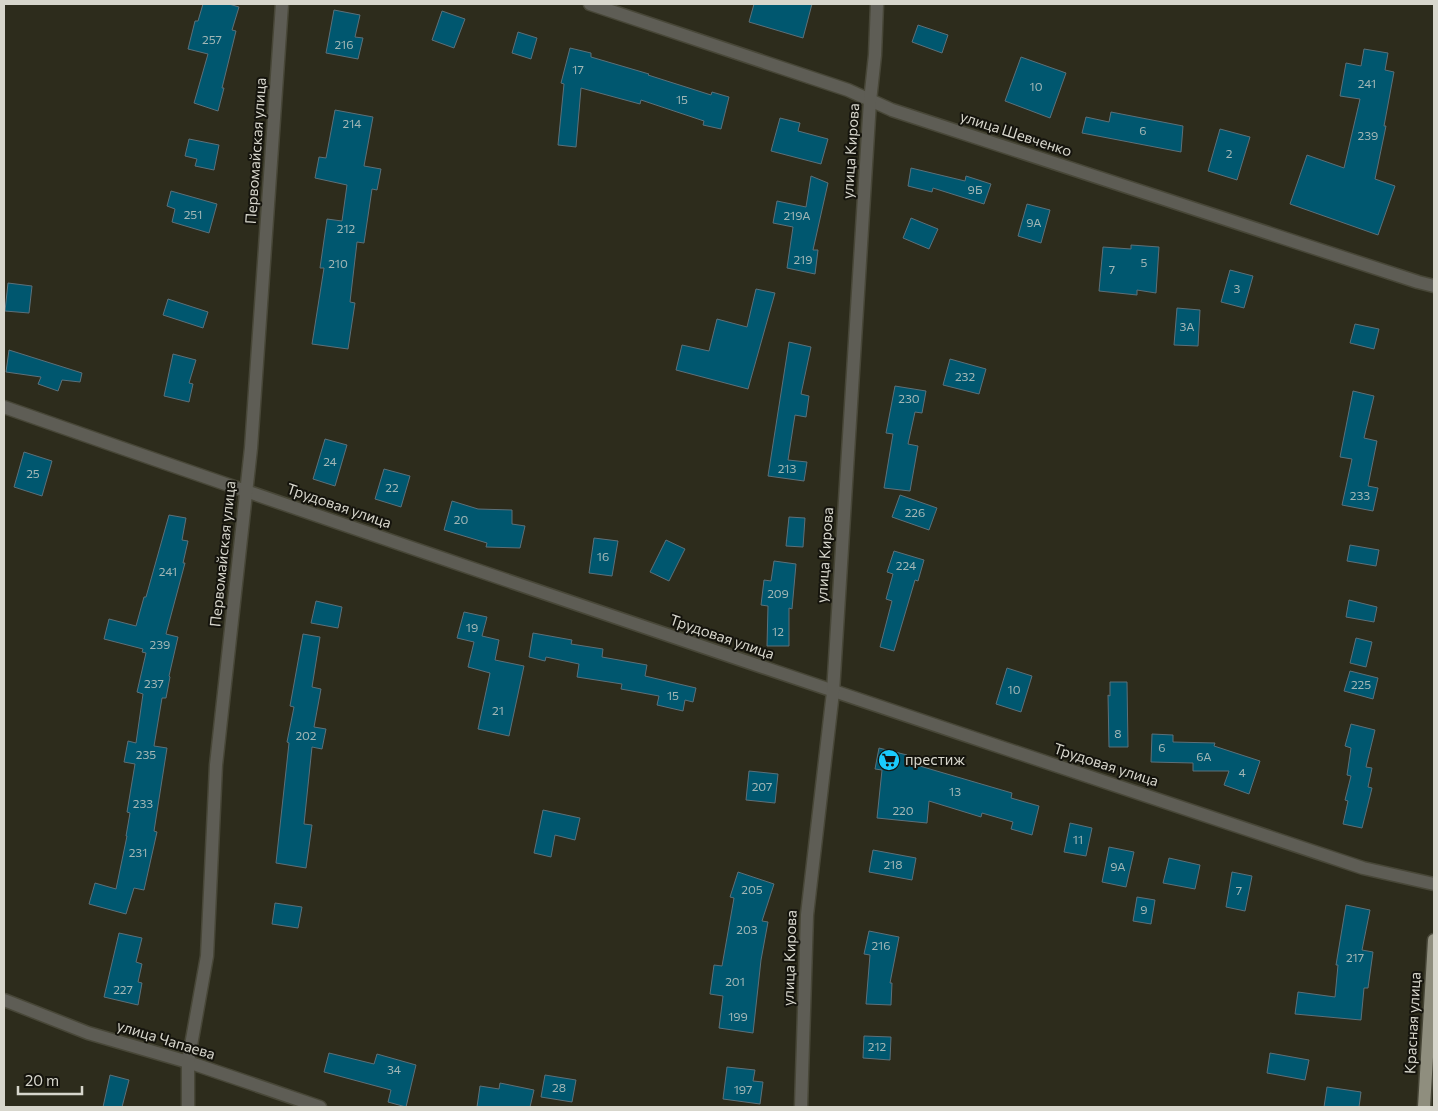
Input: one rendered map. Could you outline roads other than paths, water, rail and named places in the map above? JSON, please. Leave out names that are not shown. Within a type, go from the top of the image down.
[{"type":"main road","name":"Красная улица","points":[[1424,1107],[1434,940]]},
{"type":"street","name":"Первомайская улица","points":[[188,1107],[188,1062],[207,956],[216,765],[251,448],[282,4]]},
{"type":"street","name":"улица Шевченко","points":[[590,4],[848,90],[901,114],[1434,286]]},
{"type":"street","name":"улица Кирова","points":[[802,1107],[807,916],[833,692],[877,4]]},
{"type":"street","name":"Трудовая улица","points":[[4,407],[246,492],[833,692],[1363,868],[1434,884]]},
{"type":"street","name":"улица Чапаева","points":[[4,1000],[88,1033],[188,1062],[320,1107]]},
{"type":"place","name":"престиж","points":[[889,760]]}]
